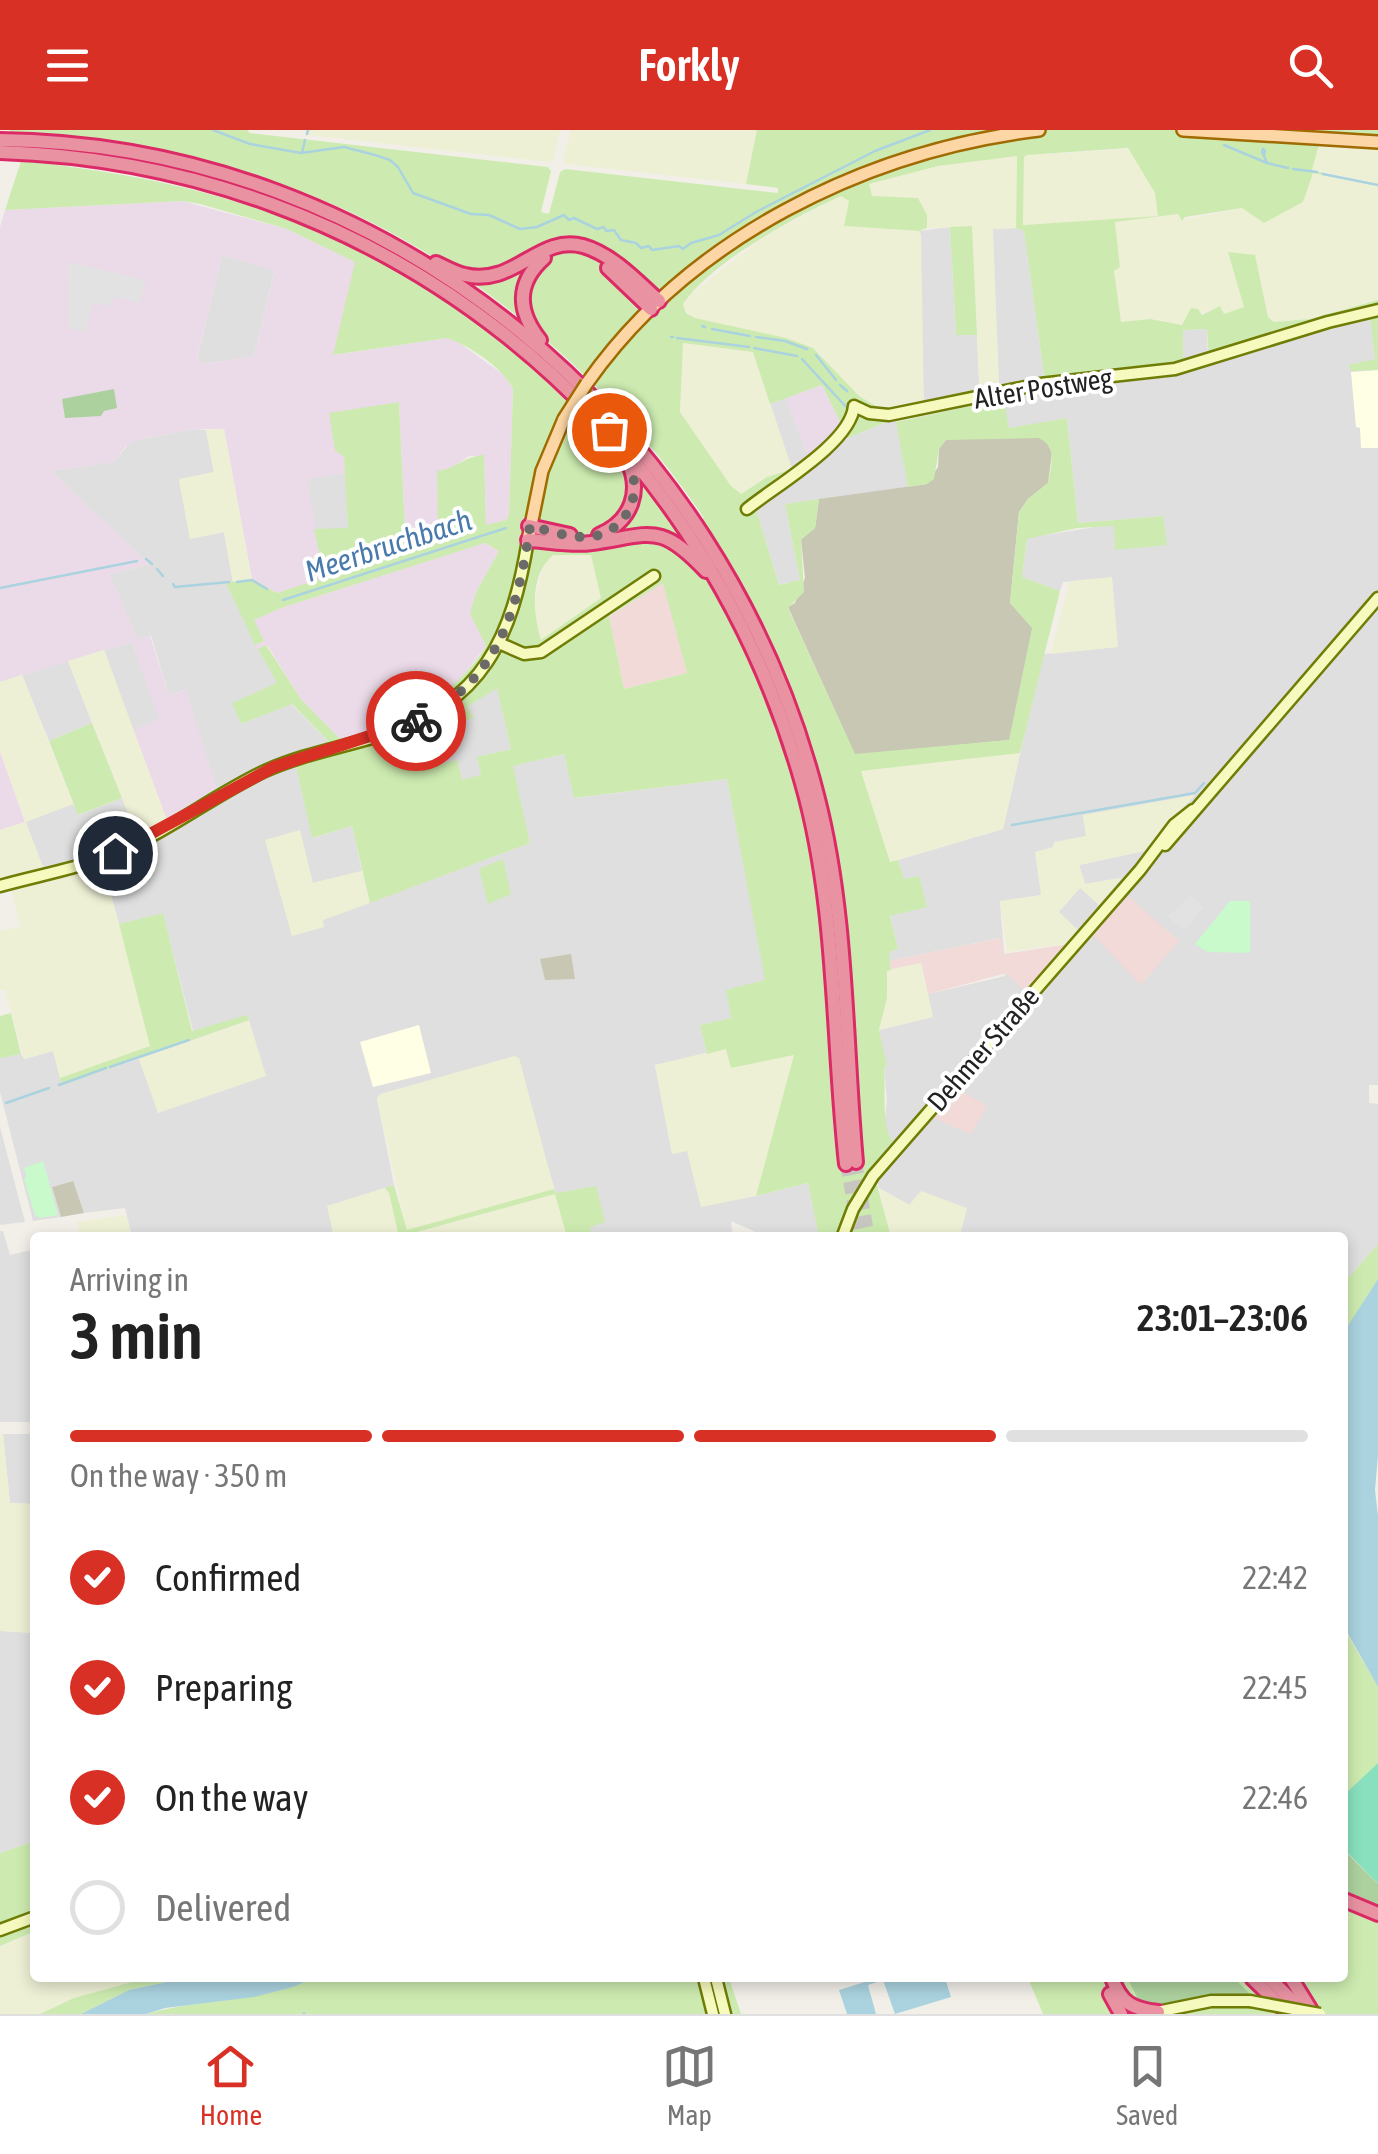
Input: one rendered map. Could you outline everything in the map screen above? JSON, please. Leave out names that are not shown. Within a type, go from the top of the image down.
[{"type":"highway","points":[[0,140],[104,149],[202,169],[316,208],[465,275],[485,276],[514,270],[546,249],[583,246],[606,257],[655,305]]},
{"type":"highway","points":[[0,152],[102,161],[174,174],[268,202],[324,224],[388,256],[472,308],[560,380],[609,430],[676,514],[724,590],[782,719],[803,785],[819,856],[851,1163],[837,903],[821,809],[787,698],[754,621],[702,530],[632,438],[554,358],[526,323],[522,308],[526,278],[545,258],[565,251],[595,258],[655,305]]},
{"type":"highway","points":[[390,244],[482,302],[554,358]]},
{"type":"highway","points":[[528,533],[596,536],[622,521],[632,504],[633,474],[609,430]]},
{"type":"highway","points":[[528,533],[584,544],[630,534],[658,536],[688,552],[724,590]]},
{"type":"highway","points":[[1348,1902],[1378,1914]]},
{"type":"highway","points":[[1105,1982],[1121,2014]]},
{"type":"highway","points":[[1114,1982],[1128,2006],[1153,2013]]},
{"type":"highway","points":[[1256,1982],[1288,2014]]},
{"type":"highway","points":[[1274,1982],[1313,2014]]},
{"type":"highway","points":[[1293,1982],[1313,2014]]},
{"type":"highway","points":[[1110,2014],[1111,1997]]},
{"type":"main road","points":[[528,533],[542,471],[564,419],[602,363],[655,305],[684,280],[758,227],[856,176],[936,148],[1039,130]]},
{"type":"main road","points":[[1183,130],[1378,142]]},
{"type":"street","name":"Alter Postweg","points":[[747,510],[838,438],[851,421],[854,406],[890,415],[1040,384],[1175,369],[1378,310]]},
{"type":"street","points":[[0,886],[115,853],[274,767],[414,722],[455,696],[475,677],[499,643],[518,595],[528,533]]},
{"type":"street","points":[[499,643],[524,654],[541,652],[654,576]]},
{"type":"street","name":"Dehmer Straße","points":[[844,1232],[873,1176],[1140,870],[1174,824],[1193,810],[1378,598]]},
{"type":"street","points":[[0,1930],[30,1918]]},
{"type":"street","points":[[705,1982],[713,2014]]},
{"type":"street","points":[[717,1982],[726,2014]]},
{"type":"street","points":[[1153,2013],[1212,2001],[1250,2001],[1313,2014]]},
{"type":"shaded area","points":[[309,130],[560,130],[554,159],[549,162],[308,135]]},
{"type":"shaded area","points":[[571,130],[757,130],[746,184],[566,164],[563,160]]},
{"type":"shaded area","points":[[1318,144],[1378,148],[1378,184],[1312,169]]},
{"type":"shaded area","points":[[1131,149],[1155,193],[1159,216],[1023,225],[1024,157]]},
{"type":"shaded area","points":[[1017,156],[1016,228],[993,229],[999,388],[1004,399],[980,403],[972,227],[927,228],[927,215],[918,198],[872,197],[868,184],[938,166]]},
{"type":"shaded area","points":[[1312,173],[1378,186],[1378,300],[1310,319],[1274,322],[1268,317],[1255,256],[1228,253],[1245,307],[1223,315],[1220,307],[1186,318],[1182,325],[1150,319],[1120,322],[1114,271],[1120,266],[1115,222],[1179,214],[1181,220],[1242,208],[1264,222],[1303,202]]},
{"type":"shaded area","points":[[842,195],[850,200],[844,226],[919,231],[921,235],[924,415],[896,422],[839,379],[819,352],[694,318],[682,307],[687,297],[762,238]]},
{"type":"shaded area","points":[[182,201],[287,229],[356,262],[334,355],[447,338],[504,375],[513,389],[506,520],[486,526],[484,456],[469,456],[437,472],[439,540],[406,551],[399,403],[339,451],[346,473],[307,479],[323,570],[331,576],[277,593],[252,579],[224,429],[194,429],[136,440],[114,462],[51,471],[149,564],[109,574],[138,639],[150,636],[169,695],[186,690],[217,790],[167,820],[133,730],[159,720],[132,642],[0,682],[0,227],[5,210]],"holes":[[[222,256],[275,270],[254,356],[205,364],[197,358]]]},
{"type":"shaded area","points":[[950,227],[956,334],[977,335],[980,403],[924,415],[919,231]]},
{"type":"shaded area","points":[[992,229],[1024,230],[1045,382],[1182,330],[1207,329],[1208,360],[1369,309],[1375,359],[1349,366],[1378,370],[1378,1085],[1369,1085],[1369,1103],[1378,1104],[1378,1244],[1348,1278],[1348,1232],[960,1232],[967,1208],[909,1205],[879,1188],[872,1166],[892,1141],[884,1126],[886,1066],[879,1030],[933,1017],[928,994],[1005,976],[1000,938],[889,961],[889,952],[898,949],[890,915],[926,907],[903,879],[898,860],[1003,829],[1043,654],[1117,647],[1112,578],[1063,582],[1060,591],[1022,577],[1027,538],[1163,516],[1078,523],[1067,418],[1009,429],[999,388]],"holes":[[[1194,795],[1144,851],[1079,865],[1085,884],[1120,878],[1080,888],[1058,912],[1082,934],[1028,996],[1004,953],[1000,902],[1041,895],[1054,843],[1087,836],[1083,816]],[[1249,901],[1250,952],[1207,952]]]},
{"type":"shaded area","points":[[222,256],[275,269],[254,356],[204,364],[197,359]]},
{"type":"shaded area","points":[[67,262],[146,280],[140,303],[114,297],[111,306],[93,302],[85,332],[69,328]]},
{"type":"shaded area","points":[[683,343],[753,352],[792,469],[767,477],[740,494],[731,487],[680,412]]},
{"type":"shaded area","points":[[1378,370],[1378,448],[1361,448],[1351,372]]},
{"type":"shaded area","points":[[822,385],[848,438],[812,466],[786,398]]},
{"type":"shaded area","points":[[786,398],[812,466],[848,438],[896,418],[908,487],[785,504],[800,580],[779,585],[756,509],[795,479],[770,404]]},
{"type":"shaded area","points":[[224,429],[252,579],[233,582],[224,532],[190,539],[179,479],[214,472],[206,430]]},
{"type":"shaded area","points":[[206,430],[214,473],[179,480],[190,538],[224,532],[233,582],[227,584],[278,683],[233,703],[241,724],[291,704],[341,754],[296,766],[313,838],[352,826],[362,871],[313,883],[266,840],[324,927],[322,920],[530,843],[512,766],[564,754],[575,798],[727,779],[766,980],[732,1018],[700,1025],[707,1054],[655,1065],[672,1154],[687,1150],[756,1196],[808,1183],[819,1232],[756,1232],[731,1221],[732,1232],[590,1232],[596,1187],[556,1194],[515,1056],[377,1099],[394,1185],[328,1206],[333,1232],[131,1232],[125,1208],[84,1213],[72,1181],[52,1187],[61,1217],[33,1221],[0,1092],[0,1058],[21,1054],[24,1059],[53,1051],[62,1084],[139,1059],[159,1113],[193,1031],[163,914],[119,924],[99,853],[43,867],[25,822],[73,804],[79,815],[122,798],[138,836],[217,790],[185,690],[169,695],[151,636],[138,640],[109,574],[149,564],[50,471],[114,462],[131,441]]},
{"type":"shaded area","points":[[1039,438],[1047,442],[1052,453],[1048,483],[1019,512],[1010,603],[1033,628],[1010,740],[855,755],[788,607],[795,603],[805,578],[801,539],[815,528],[819,499],[927,484],[938,467],[939,449],[945,440]]},
{"type":"shaded area","points":[[346,473],[348,529],[314,529],[306,478]]},
{"type":"shaded area","points":[[484,543],[499,551],[476,592],[471,614],[486,646],[460,680],[435,699],[367,733],[341,740],[301,699],[267,645],[258,649],[255,645],[264,641],[253,620]]},
{"type":"shaded area","points":[[553,555],[594,558],[601,598],[541,641],[533,607],[544,564]]},
{"type":"shaded area","points":[[1112,577],[1118,647],[1050,654],[1070,581]]},
{"type":"shaded area","points":[[664,582],[687,673],[624,689],[609,616]]},
{"type":"shaded area","points":[[132,642],[160,720],[133,730],[104,650]]},
{"type":"shaded area","points":[[104,650],[167,820],[137,836],[68,661]]},
{"type":"shaded area","points":[[68,661],[92,723],[49,741],[22,675]]},
{"type":"shaded area","points":[[22,675],[73,804],[26,822],[43,867],[0,880],[0,830],[25,822],[0,751],[0,682]]},
{"type":"shaded area","points":[[421,675],[425,690],[379,711],[373,690]]},
{"type":"shaded area","points":[[497,687],[511,749],[478,757],[481,775],[462,781],[420,769],[411,735],[473,718],[467,707]]},
{"type":"shaded area","points":[[0,751],[25,822],[0,830]]},
{"type":"shaded area","points":[[1020,753],[1003,829],[890,862],[861,771]]},
{"type":"shaded area","points":[[1195,795],[1144,851],[1079,865],[1085,884],[1122,878],[1099,905],[1080,888],[1059,912],[1082,934],[1075,943],[1007,952],[1000,901],[1041,895],[1035,852],[1054,847],[1054,842],[1086,836],[1083,815]]},
{"type":"shaded area","points":[[300,830],[313,883],[362,871],[370,903],[323,920],[324,927],[292,936],[265,840]]},
{"type":"shaded area","points":[[103,864],[151,1046],[60,1078],[53,1051],[24,1059],[5,990],[0,990],[0,931],[20,926],[11,889]]},
{"type":"shaded area","points":[[1190,895],[1204,907],[1185,930],[1167,917]]},
{"type":"shaded area","points":[[1128,896],[1179,941],[1141,985],[1093,935]]},
{"type":"shaded area","points":[[1001,938],[1004,954],[1075,943],[1029,996],[1007,973],[928,994],[921,963],[891,970],[889,961]]},
{"type":"shaded area","points":[[571,954],[575,979],[545,980],[540,959]]},
{"type":"shaded area","points":[[921,963],[933,1017],[879,1030],[887,998],[887,970]]},
{"type":"shaded area","points":[[249,1020],[266,1076],[158,1113],[139,1059]]},
{"type":"shaded area","points":[[419,1025],[431,1073],[373,1087],[360,1042]]},
{"type":"shaded area","points":[[726,1048],[731,1068],[794,1054],[756,1196],[701,1207],[687,1151],[672,1154],[655,1065]]},
{"type":"shaded area","points":[[514,1056],[519,1058],[554,1189],[407,1231],[377,1099],[380,1094]]},
{"type":"shaded area","points":[[957,1089],[987,1106],[971,1134],[934,1118]]},
{"type":"shaded area","points":[[0,1127],[25,1222],[0,1225]]},
{"type":"shaded area","points":[[73,1181],[84,1213],[61,1217],[52,1187]]},
{"type":"shaded area","points":[[385,1188],[398,1232],[333,1232],[327,1206]]},
{"type":"shaded area","points":[[879,1188],[909,1205],[921,1191],[967,1208],[960,1232],[890,1232]]},
{"type":"shaded area","points":[[556,1194],[566,1232],[418,1232]]},
{"type":"shaded area","points":[[126,1215],[131,1232],[80,1232],[77,1222]]},
{"type":"shaded area","points":[[3,1231],[10,1255],[30,1250],[30,1422],[0,1422]]},
{"type":"shaded area","points":[[3,1434],[30,1434],[30,1504],[10,1503]]},
{"type":"shaded area","points":[[3,1434],[10,1503],[30,1504],[30,1633],[0,1631]]},
{"type":"shaded area","points":[[0,1631],[30,1633],[30,1843],[0,1853]]},
{"type":"shaded area","points":[[30,1933],[30,1982],[132,1982],[74,1998],[40,2014],[0,2014],[0,1946]]},
{"type":"green space","points":[[10,130],[247,130],[548,167],[551,171],[541,212],[549,214],[560,172],[565,169],[778,193],[778,188],[746,184],[757,130],[1378,130],[1378,148],[1319,144],[1312,170],[1378,186],[1313,173],[1303,202],[1264,223],[1242,208],[1185,217],[1182,221],[1178,214],[1115,222],[1120,267],[1114,271],[1121,322],[1150,319],[1182,325],[1191,308],[1202,315],[1220,306],[1224,314],[1244,307],[1228,252],[1255,255],[1268,317],[1274,322],[1310,319],[1378,300],[1378,370],[1351,371],[1349,365],[1375,359],[1369,310],[1209,361],[1207,329],[1183,330],[1183,366],[1045,382],[1024,231],[1016,228],[1017,156],[938,166],[869,184],[872,196],[918,198],[927,215],[927,228],[919,231],[844,226],[849,201],[841,196],[778,228],[733,257],[683,304],[686,313],[695,318],[786,338],[813,348],[859,396],[896,418],[848,438],[822,385],[770,404],[753,352],[683,343],[680,412],[731,486],[741,494],[767,477],[792,469],[795,479],[756,509],[779,585],[800,580],[785,504],[819,499],[815,528],[801,540],[804,592],[788,608],[855,754],[1009,740],[1032,628],[1010,603],[1019,512],[1048,483],[1052,458],[1049,446],[1039,438],[946,440],[939,449],[934,479],[908,487],[896,422],[1004,399],[1009,428],[1067,418],[1078,523],[1163,516],[1167,545],[1115,550],[1114,526],[1077,528],[1027,539],[1022,577],[1060,591],[1020,753],[861,771],[890,862],[898,860],[904,879],[919,876],[927,907],[890,916],[898,949],[889,952],[891,970],[887,971],[887,998],[879,1030],[887,1066],[885,1117],[893,1141],[872,1166],[890,1232],[818,1232],[808,1183],[756,1196],[794,1055],[731,1068],[726,1049],[707,1054],[700,1025],[731,1018],[726,990],[765,980],[727,779],[574,798],[564,754],[513,766],[530,843],[370,903],[352,826],[312,838],[296,766],[340,753],[292,704],[241,724],[232,703],[277,683],[258,649],[266,645],[301,699],[341,740],[383,726],[423,706],[473,664],[486,646],[470,614],[476,592],[499,551],[485,543],[281,608],[254,620],[264,641],[255,645],[226,583],[252,579],[277,593],[329,576],[323,570],[314,529],[348,528],[344,457],[335,450],[329,413],[399,402],[406,551],[438,540],[437,471],[471,458],[484,455],[486,525],[506,520],[513,389],[508,381],[484,358],[447,338],[333,355],[355,262],[287,229],[182,201],[5,210],[21,161],[159,182],[223,198],[285,218],[402,274],[460,311],[574,405],[626,461],[681,535],[704,518],[662,460],[563,355],[507,308],[384,229],[319,198],[251,174],[132,147]],"holes":[[[1128,148],[1155,193],[1158,216],[1023,225],[1024,157]],[[553,555],[591,555],[601,598],[541,640],[535,595],[540,573]],[[663,583],[687,673],[624,689],[609,616]],[[497,688],[511,749],[477,757],[481,775],[462,780],[457,760],[420,768],[411,735],[474,718],[467,707]],[[852,992],[863,1164],[841,1167],[834,1137],[826,995]]]},
{"type":"green space","points":[[972,226],[977,335],[956,335],[950,227]]},
{"type":"green space","points":[[114,389],[117,408],[104,411],[101,416],[65,418],[62,399]]},
{"type":"green space","points":[[92,723],[122,798],[78,815],[49,741]]},
{"type":"green space","points":[[503,859],[511,894],[488,904],[479,869]]},
{"type":"green space","points":[[1230,901],[1250,901],[1250,953],[1207,952],[1195,944]]},
{"type":"green space","points":[[163,913],[192,1031],[247,1015],[249,1020],[62,1085],[60,1078],[150,1046],[119,924]]},
{"type":"green space","points":[[11,1013],[21,1054],[0,1058],[0,1016]]},
{"type":"green space","points":[[43,1161],[58,1215],[40,1218],[35,1215],[24,1168]]},
{"type":"green space","points":[[394,1185],[407,1230],[554,1189],[556,1193],[596,1186],[605,1222],[590,1227],[591,1232],[566,1232],[555,1194],[417,1232],[398,1232],[385,1188]]},
{"type":"green space","points":[[1378,1244],[1378,1279],[1348,1327],[1348,1278]]},
{"type":"green space","points":[[1348,1635],[1378,1687],[1378,1763],[1348,1792]]},
{"type":"green space","points":[[1378,1763],[1378,1884],[1348,1853],[1348,1791]]},
{"type":"green space","points":[[30,1843],[30,1933],[0,1946],[0,1853]]},
{"type":"green space","points":[[1348,1854],[1378,1884],[1378,1906],[1348,1895]]},
{"type":"green space","points":[[1348,1895],[1378,1906],[1378,2014],[1043,2014],[1030,1982],[1129,1982],[1137,1997],[1153,2007],[1199,1998],[1250,1995],[1238,1982],[1348,1982]]},
{"type":"green space","points":[[132,1982],[166,1982],[129,1990],[81,2014],[40,2014],[74,1998]]},
{"type":"green space","points":[[304,1982],[730,1982],[741,2014],[146,2014]]},
{"type":"green space","points":[[1129,1982],[1238,1982],[1251,1995],[1161,2004],[1132,2000],[1137,1997]]},
{"type":"water","points":[[1378,1279],[1378,1687],[1348,1634],[1348,1326]]},
{"type":"water","points":[[166,1982],[305,1982],[254,1997],[146,2014],[81,2014],[129,1990]]},
{"type":"water","points":[[877,1982],[868,1985],[876,2014],[847,2014],[839,1990]]},
{"type":"water","points":[[884,1982],[946,1982],[951,1997],[895,2014]]},
{"type":"waterway","points":[[213,130],[250,144],[301,153],[344,147],[375,155],[398,167],[413,193],[471,214],[489,215],[520,229],[537,227],[564,215],[597,229],[614,230],[621,240],[652,250],[679,246],[683,249],[719,235],[875,151],[930,130]]},
{"type":"waterway","points":[[307,134],[308,130]]},
{"type":"waterway","points":[[302,153],[305,140]]},
{"type":"waterway","points":[[1224,145],[1267,163]]},
{"type":"waterway","points":[[1263,149],[1265,151],[1264,156],[1262,152],[1263,149]]},
{"type":"waterway","points":[[1264,156],[1267,163],[1288,168]]},
{"type":"waterway","points":[[1293,169],[1317,172]]},
{"type":"waterway","points":[[1323,174],[1378,185]]},
{"type":"waterway","points":[[712,329],[750,336]]},
{"type":"waterway","points":[[756,337],[807,349]]},
{"type":"waterway","points":[[677,338],[749,347]]},
{"type":"waterway","points":[[754,348],[797,356]]},
{"type":"waterway","points":[[816,355],[836,380]]},
{"type":"waterway","points":[[802,359],[848,409]]},
{"type":"waterway","points":[[840,385],[847,391]]},
{"type":"waterway","name":"Meerbruchbach","points":[[283,600],[506,528]]},
{"type":"waterway","name":"Meerbruchbach","points":[[146,559],[152,564]]},
{"type":"waterway","name":"Meerbruchbach","points":[[0,588],[137,561]]},
{"type":"waterway","name":"Meerbruchbach","points":[[157,569],[163,576]]},
{"type":"waterway","name":"Meerbruchbach","points":[[237,582],[252,580],[267,589]]},
{"type":"waterway","name":"Meerbruchbach","points":[[173,584],[175,587],[229,582]]},
{"type":"waterway","points":[[1012,825],[1195,793],[1204,783]]},
{"type":"waterway","points":[[110,1067],[189,1040]]},
{"type":"waterway","points":[[59,1085],[106,1068]]},
{"type":"waterway","points":[[6,1103],[49,1088]]},
{"type":"tunnel","points":[[856,1162],[868,1232]]},
{"type":"tunnel","points":[[846,1164],[858,1232]]},
{"type":"way so far","points":[[416,721],[455,696],[475,677],[499,643],[518,595],[530,526],[582,537],[596,536],[610,531],[628,512],[635,488],[633,474],[609,430]]},
{"type":"route","points":[[115,853],[274,767],[416,721]]}]
